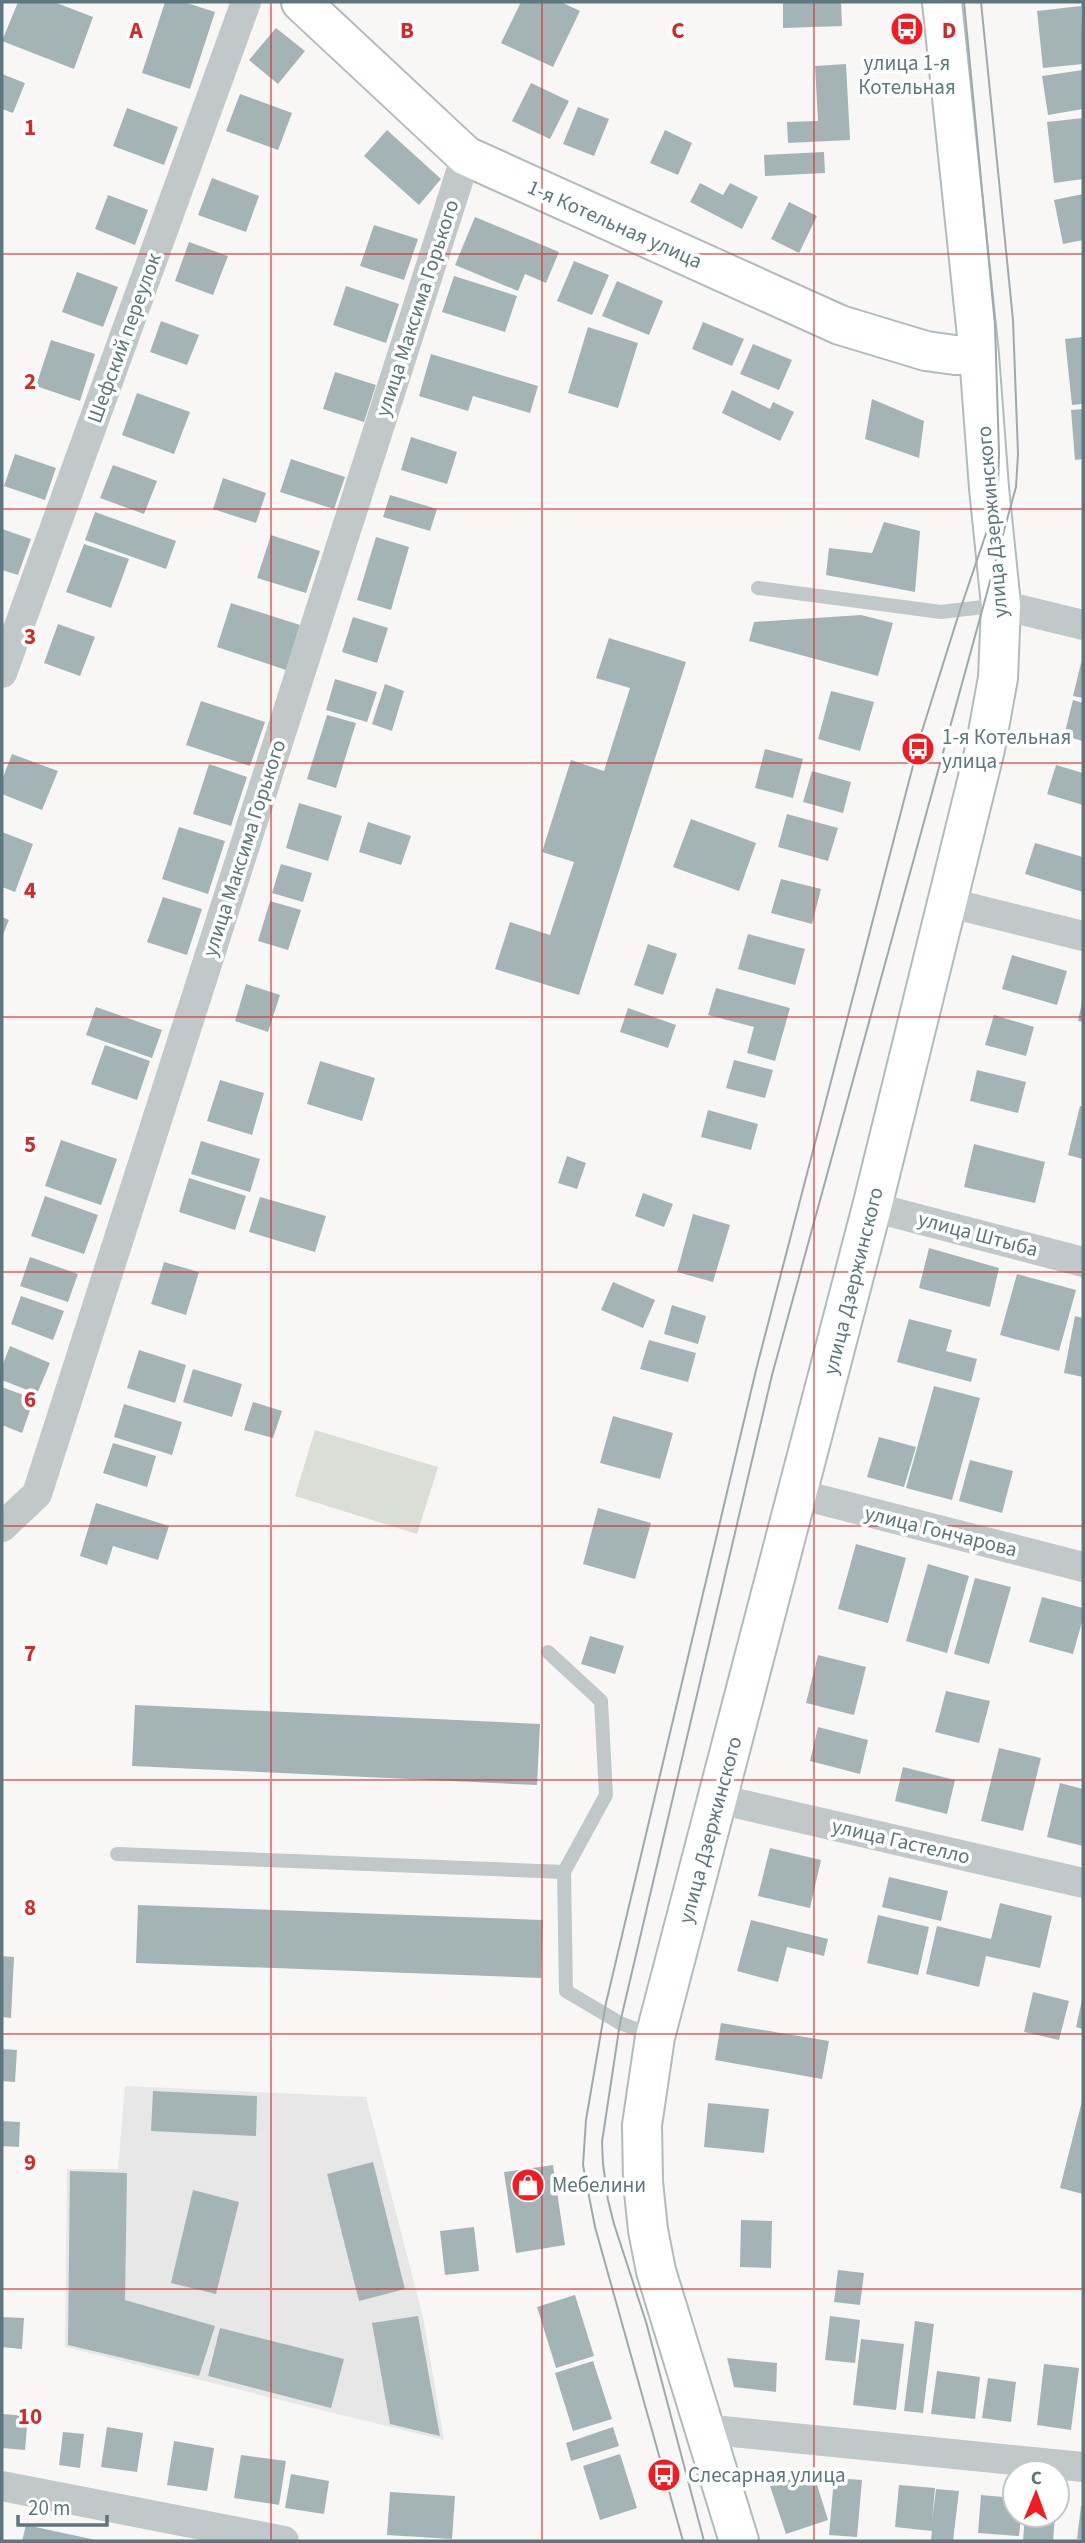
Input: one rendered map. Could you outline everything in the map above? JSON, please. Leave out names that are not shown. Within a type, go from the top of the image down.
[{"type":"main road","name":"1-я Котельная улица","points":[[301,2],[466,156],[840,325],[926,351],[979,355]]},
{"type":"main road","name":"улица Дзержинского","points":[[739,2541],[656,2271],[643,2182],[642,2125],[655,2037],[872,1206],[988,737],[998,678],[1002,604],[942,2]]},
{"type":"street","name":"Шефский переулок","points":[[2,673],[246,2]]},
{"type":"street","name":"улица Максима Горького","points":[[2,1527],[37,1494],[466,156]]},
{"type":"street","points":[[1002,604],[1083,625]]},
{"type":"street","points":[[946,902],[1083,936]]},
{"type":"street","name":"улица Штыба","points":[[872,1206],[1083,1262]]},
{"type":"street","name":"улица Гончарова","points":[[798,1494],[1083,1567]]},
{"type":"street","name":"улица Гастелло","points":[[718,1799],[1083,1883]]},
{"type":"street","points":[[703,2429],[1083,2467]]},
{"type":"street","points":[[2,2486],[284,2541]]},
{"type":"lane","points":[[758,588],[941,612],[1002,604]]},
{"type":"lane","points":[[548,1652],[601,1701],[606,1795],[564,1872],[566,1991],[620,2023],[655,2037]]},
{"type":"lane","points":[[117,1854],[564,1872]]},
{"type":"shaded area","points":[[315,1430],[438,1467],[417,1534],[295,1496]]},
{"type":"shaded area","points":[[125,2086],[366,2097],[423,2317],[444,2440],[65,2347],[67,2169],[118,2169]]},
{"type":"building","points":[[18,2],[54,2],[93,17],[74,69],[2,41]]},
{"type":"building","points":[[165,2],[184,2],[215,12],[190,89],[142,73]]},
{"type":"building","points":[[521,2],[561,2],[580,11],[553,67],[501,43]]},
{"type":"building","points":[[783,2],[841,2],[842,26],[783,28]]},
{"type":"building","points":[[1081,6],[1083,64],[1043,68],[1037,11]]},
{"type":"building","points":[[276,28],[305,51],[278,84],[249,60]]},
{"type":"building","points":[[846,64],[850,140],[788,143],[787,122],[818,121],[815,66]]},
{"type":"building","points":[[1083,70],[1083,109],[1048,115],[1042,76]]},
{"type":"building","points":[[2,74],[25,83],[13,113],[2,109]]},
{"type":"building","points":[[531,83],[569,101],[550,139],[512,121]]},
{"type":"building","points":[[240,94],[292,113],[278,150],[226,131]]},
{"type":"building","points":[[578,107],[609,119],[594,156],[563,144]]},
{"type":"building","points":[[127,108],[178,127],[164,165],[113,146]]},
{"type":"building","points":[[1083,118],[1083,179],[1054,183],[1047,122]]},
{"type":"building","points":[[387,130],[441,179],[419,205],[364,156]]},
{"type":"building","points":[[665,130],[692,143],[678,175],[650,163]]},
{"type":"building","points":[[824,152],[825,173],[765,176],[764,155]]},
{"type":"building","points":[[212,178],[259,196],[246,232],[198,215]]},
{"type":"building","points":[[700,183],[723,195],[730,183],[758,197],[742,229],[690,202]]},
{"type":"building","points":[[1083,194],[1083,240],[1063,244],[1054,200]]},
{"type":"building","points":[[108,195],[148,210],[135,245],[95,229]]},
{"type":"building","points":[[789,202],[817,216],[799,253],[771,239]]},
{"type":"building","points":[[475,217],[559,252],[546,283],[525,274],[518,291],[455,265]]},
{"type":"building","points":[[374,225],[418,239],[404,280],[360,266]]},
{"type":"building","points":[[189,242],[228,256],[213,295],[175,281]]},
{"type":"building","points":[[574,261],[609,275],[592,315],[557,301]]},
{"type":"building","points":[[77,272],[118,287],[103,327],[62,312]]},
{"type":"building","points":[[454,276],[517,296],[505,332],[442,312]]},
{"type":"building","points":[[617,281],[663,301],[649,335],[602,316]]},
{"type":"building","points":[[346,286],[399,304],[386,343],[333,325]]},
{"type":"building","points":[[161,321],[199,335],[187,365],[150,352]]},
{"type":"building","points":[[703,322],[744,339],[732,366],[692,349]]},
{"type":"building","points":[[588,327],[638,343],[618,408],[568,393]]},
{"type":"building","points":[[1083,337],[1083,404],[1072,405],[1065,339]]},
{"type":"building","points":[[51,340],[95,354],[80,401],[36,386]]},
{"type":"building","points":[[753,344],[792,360],[779,390],[740,374]]},
{"type":"building","points":[[431,354],[538,386],[530,413],[473,396],[468,411],[419,396]]},
{"type":"building","points":[[335,372],[376,385],[364,422],[323,409]]},
{"type":"building","points":[[732,390],[770,409],[773,402],[794,412],[780,441],[722,413]]},
{"type":"building","points":[[137,393],[190,412],[174,454],[122,435]]},
{"type":"building","points":[[872,399],[924,421],[919,458],[865,439]]},
{"type":"building","points":[[1083,409],[1083,459],[1075,460],[1071,410]]},
{"type":"building","points":[[411,437],[457,452],[447,484],[401,470]]},
{"type":"building","points":[[15,454],[56,468],[45,500],[4,486]]},
{"type":"building","points":[[291,459],[345,477],[334,509],[280,492]]},
{"type":"building","points":[[113,465],[157,481],[144,514],[100,498]]},
{"type":"building","points":[[223,478],[266,493],[256,523],[213,509]]},
{"type":"building","points":[[390,495],[437,509],[430,531],[383,517]]},
{"type":"building","points":[[95,512],[176,541],[166,569],[85,540]]},
{"type":"building","points":[[884,522],[920,531],[915,592],[826,575],[829,548],[872,553]]},
{"type":"building","points":[[2,529],[31,539],[18,575],[2,570]]},
{"type":"building","points":[[271,535],[320,551],[306,593],[257,578]]},
{"type":"building","points":[[376,537],[409,547],[391,610],[357,600]]},
{"type":"building","points":[[84,544],[129,559],[111,608],[66,592]]},
{"type":"building","points":[[231,603],[300,625],[286,670],[217,647]]},
{"type":"building","points":[[861,615],[893,623],[878,676],[749,641],[754,622]]},
{"type":"building","points":[[353,617],[388,628],[377,663],[342,652]]},
{"type":"building","points":[[58,624],[95,637],[80,676],[44,663]]},
{"type":"building","points":[[609,638],[686,662],[579,995],[495,969],[510,922],[550,935],[574,862],[542,852],[571,760],[604,771],[630,688],[596,678]]},
{"type":"building","points":[[1083,659],[1083,698],[1073,696]]},
{"type":"building","points":[[335,679],[377,692],[367,722],[326,710]]},
{"type":"building","points":[[385,684],[404,691],[392,731],[372,724]]},
{"type":"building","points":[[831,691],[874,702],[860,751],[818,739]]},
{"type":"building","points":[[1073,700],[1083,703],[1083,741],[1064,736]]},
{"type":"building","points":[[201,701],[265,722],[250,766],[186,745]]},
{"type":"building","points":[[327,715],[356,723],[336,788],[307,779]]},
{"type":"building","points":[[765,749],[803,759],[793,798],[755,788]]},
{"type":"building","points":[[12,754],[58,771],[42,810],[2,794],[2,780]]},
{"type":"building","points":[[209,764],[247,777],[231,826],[193,814]]},
{"type":"building","points":[[1056,765],[1083,773],[1083,805],[1047,794]]},
{"type":"building","points":[[812,771],[851,782],[843,813],[803,802]]},
{"type":"building","points":[[299,803],[342,816],[328,861],[286,848]]},
{"type":"building","points":[[787,814],[838,828],[828,861],[778,847]]},
{"type":"building","points":[[691,819],[756,843],[739,891],[673,867]]},
{"type":"building","points":[[368,822],[411,836],[401,865],[359,852]]},
{"type":"building","points":[[179,827],[225,841],[208,894],[162,879]]},
{"type":"building","points":[[2,832],[33,844],[15,892],[2,887]]},
{"type":"building","points":[[1035,843],[1083,857],[1083,892],[1025,874]]},
{"type":"building","points":[[281,864],[312,873],[303,902],[272,893]]},
{"type":"building","points":[[781,879],[821,889],[812,924],[771,913]]},
{"type":"building","points":[[163,897],[202,909],[187,955],[147,942]]},
{"type":"building","points":[[270,901],[301,910],[288,950],[258,941]]},
{"type":"building","points":[[2,917],[9,920],[2,937]]},
{"type":"building","points":[[748,934],[805,949],[795,985],[738,969]]},
{"type":"building","points":[[648,944],[677,954],[663,995],[634,985]]},
{"type":"building","points":[[1012,955],[1067,971],[1057,1005],[1002,989]]},
{"type":"building","points":[[246,984],[280,995],[268,1032],[235,1021]]},
{"type":"building","points":[[716,988],[790,1008],[775,1061],[747,1053],[754,1027],[708,1015]]},
{"type":"building","points":[[1083,1002],[1083,1022],[1078,1021]]},
{"type":"building","points":[[96,1007],[162,1030],[152,1058],[86,1035]]},
{"type":"building","points":[[628,1008],[676,1025],[668,1048],[620,1032]]},
{"type":"building","points":[[994,1015],[1034,1027],[1026,1056],[985,1045]]},
{"type":"building","points":[[105,1045],[150,1061],[137,1100],[91,1084]]},
{"type":"building","points":[[734,1060],[773,1070],[765,1098],[726,1088]]},
{"type":"building","points":[[320,1061],[375,1078],[362,1121],[307,1104]]},
{"type":"building","points":[[977,1070],[1026,1082],[1018,1113],[970,1101]]},
{"type":"building","points":[[220,1080],[264,1093],[252,1135],[207,1121]]},
{"type":"building","points":[[1080,1106],[1083,1107],[1083,1159],[1068,1155]]},
{"type":"building","points":[[708,1110],[758,1124],[751,1150],[701,1137]]},
{"type":"building","points":[[61,1140],[117,1159],[101,1205],[45,1186]]},
{"type":"building","points":[[201,1141],[260,1159],[250,1192],[191,1174]]},
{"type":"building","points":[[974,1144],[1045,1162],[1035,1203],[964,1187]]},
{"type":"building","points":[[567,1156],[586,1163],[577,1189],[558,1183]]},
{"type":"building","points":[[189,1178],[246,1196],[235,1230],[179,1212]]},
{"type":"building","points":[[643,1193],[673,1204],[664,1227],[635,1216]]},
{"type":"building","points":[[45,1196],[98,1215],[84,1254],[31,1236]]},
{"type":"building","points":[[260,1197],[326,1216],[315,1252],[249,1232]]},
{"type":"building","points":[[693,1214],[730,1225],[713,1282],[677,1272]]},
{"type":"building","points":[[929,1248],[999,1268],[990,1307],[919,1288]]},
{"type":"building","points":[[30,1257],[78,1274],[68,1302],[20,1286]]},
{"type":"building","points":[[164,1262],[199,1272],[186,1315],[151,1304]]},
{"type":"building","points":[[1017,1274],[1076,1290],[1059,1351],[1000,1335]]},
{"type":"building","points":[[613,1282],[655,1300],[643,1328],[601,1310]]},
{"type":"building","points":[[21,1296],[64,1311],[53,1340],[11,1324]]},
{"type":"building","points":[[672,1305],[706,1316],[698,1344],[664,1334]]},
{"type":"building","points":[[1075,1316],[1083,1318],[1083,1377],[1064,1373]]},
{"type":"building","points":[[909,1319],[952,1330],[946,1351],[977,1359],[971,1382],[897,1362]]},
{"type":"building","points":[[649,1340],[696,1353],[688,1382],[640,1369]]},
{"type":"building","points":[[10,1346],[50,1363],[37,1394],[2,1380],[2,1366]]},
{"type":"building","points":[[139,1350],[186,1365],[175,1403],[127,1388]]},
{"type":"building","points":[[193,1369],[242,1384],[232,1417],[183,1402]]},
{"type":"building","points":[[934,1386],[980,1398],[952,1500],[906,1488]]},
{"type":"building","points":[[2,1387],[34,1399],[22,1433],[2,1425]]},
{"type":"building","points":[[253,1402],[282,1411],[273,1438],[244,1430]]},
{"type":"building","points":[[124,1404],[182,1422],[172,1455],[114,1437]]},
{"type":"building","points":[[613,1416],[673,1433],[660,1479],[600,1463]]},
{"type":"building","points":[[879,1437],[916,1447],[904,1487],[867,1477]]},
{"type":"building","points":[[113,1443],[156,1456],[147,1487],[103,1473]]},
{"type":"building","points":[[970,1460],[1013,1471],[1002,1513],[959,1501]]},
{"type":"building","points":[[96,1503],[169,1526],[158,1560],[113,1546],[107,1565],[80,1556]]},
{"type":"building","points":[[598,1508],[651,1523],[635,1579],[583,1564]]},
{"type":"building","points":[[856,1544],[906,1558],[888,1623],[838,1609]]},
{"type":"building","points":[[928,1564],[969,1576],[947,1653],[906,1641]]},
{"type":"building","points":[[975,1578],[1011,1587],[989,1664],[954,1654]]},
{"type":"building","points":[[1042,1597],[1083,1608],[1083,1618],[1073,1654],[1029,1642]]},
{"type":"building","points":[[590,1636],[624,1646],[615,1674],[581,1664]]},
{"type":"building","points":[[818,1655],[866,1667],[854,1715],[806,1703]]},
{"type":"building","points":[[946,1691],[990,1701],[979,1743],[935,1732]]},
{"type":"building","points":[[135,1705],[540,1724],[537,1785],[132,1766]]},
{"type":"building","points":[[818,1727],[868,1740],[860,1774],[810,1761]]},
{"type":"building","points":[[999,1748],[1041,1758],[1023,1831],[981,1821]]},
{"type":"building","points":[[903,1767],[955,1780],[947,1814],[895,1801]]},
{"type":"building","points":[[1060,1783],[1083,1789],[1083,1846],[1047,1837]]},
{"type":"building","points":[[770,1848],[821,1860],[810,1908],[758,1896]]},
{"type":"building","points":[[889,1877],[948,1891],[941,1921],[882,1907]]},
{"type":"building","points":[[1000,1903],[1052,1916],[1040,1968],[986,1956],[979,1987],[926,1974],[937,1926],[991,1939]]},
{"type":"building","points":[[138,1905],[543,1920],[541,1978],[136,1963]]},
{"type":"building","points":[[878,1915],[929,1927],[918,1975],[867,1963]]},
{"type":"building","points":[[751,1920],[828,1939],[824,1956],[787,1947],[778,1982],[737,1971]]},
{"type":"building","points":[[2,1956],[14,1957],[11,2018],[2,2017]]},
{"type":"building","points":[[1033,1992],[1069,2001],[1059,2040],[1024,2032]]},
{"type":"building","points":[[1083,2000],[1083,2029],[1076,2027]]},
{"type":"building","points":[[721,2023],[829,2041],[822,2079],[715,2060]]},
{"type":"building","points":[[2,2049],[17,2050],[15,2082],[2,2081]]},
{"type":"building","points":[[153,2091],[257,2096],[256,2136],[151,2131]]},
{"type":"building","points":[[1083,2101],[1083,2194],[1060,2188]]},
{"type":"building","points":[[708,2103],[769,2109],[764,2153],[704,2147]]},
{"type":"building","points":[[2,2121],[20,2122],[19,2147],[2,2146]]},
{"type":"building","points":[[373,2162],[405,2289],[359,2301],[327,2174]]},
{"type":"building","points":[[553,2165],[565,2245],[516,2253],[504,2172]]},
{"type":"building","points":[[70,2171],[127,2173],[125,2300],[215,2326],[199,2376],[68,2345]]},
{"type":"building","points":[[193,2190],[239,2202],[216,2294],[171,2283]]},
{"type":"building","points":[[741,2220],[772,2221],[771,2268],[740,2267]]},
{"type":"building","points":[[474,2227],[479,2271],[445,2275],[440,2231]]},
{"type":"building","points":[[838,2270],[864,2273],[860,2305],[834,2302]]},
{"type":"building","points":[[575,2295],[594,2356],[556,2368],[537,2307]]},
{"type":"building","points":[[418,2316],[440,2436],[390,2424],[372,2323]]},
{"type":"building","points":[[830,2316],[860,2320],[855,2363],[825,2360]]},
{"type":"building","points":[[2,2317],[24,2318],[22,2349],[2,2347]]},
{"type":"building","points":[[915,2321],[934,2324],[923,2413],[904,2411]]},
{"type":"building","points":[[220,2328],[344,2359],[331,2408],[208,2376]]},
{"type":"building","points":[[861,2339],[904,2344],[896,2410],[853,2405]]},
{"type":"building","points":[[727,2358],[777,2363],[776,2392],[734,2387]]},
{"type":"building","points":[[593,2361],[612,2419],[573,2431],[555,2373]]},
{"type":"building","points":[[1044,2364],[1079,2368],[1071,2430],[1037,2425]]},
{"type":"building","points":[[937,2371],[980,2377],[975,2419],[931,2414]]},
{"type":"building","points":[[988,2378],[1016,2382],[1011,2422],[982,2418]]},
{"type":"building","points":[[2,2414],[28,2416],[25,2450],[2,2448]]},
{"type":"building","points":[[107,2427],[143,2433],[137,2472],[101,2467]]},
{"type":"building","points":[[613,2427],[619,2446],[571,2461],[566,2443]]},
{"type":"building","points":[[63,2432],[84,2434],[80,2468],[59,2465]]},
{"type":"building","points":[[174,2441],[214,2448],[207,2491],[167,2485]]},
{"type":"building","points":[[620,2454],[637,2508],[600,2520],[583,2466]]},
{"type":"building","points":[[241,2455],[286,2461],[279,2505],[234,2498]]},
{"type":"building","points":[[813,2472],[828,2520],[786,2534],[770,2486]]},
{"type":"building","points":[[291,2474],[329,2481],[324,2514],[285,2508]]},
{"type":"building","points":[[834,2478],[862,2480],[857,2537],[829,2535]]},
{"type":"building","points":[[899,2485],[935,2488],[932,2521],[936,2489],[959,2491],[953,2541],[931,2540],[932,2531],[895,2527]]},
{"type":"building","points":[[390,2492],[455,2496],[452,2539],[387,2535]]},
{"type":"building","points":[[981,2495],[1001,2497],[1001,2529],[1020,2529],[1019,2536],[978,2533]]},
{"type":"building","points":[[1081,2506],[1083,2539],[1077,2539]]},
{"type":"building","points":[[26,2525],[96,2540],[96,2541],[22,2541]]},
{"type":"building","points":[[1024,2529],[1054,2529],[1053,2541],[1023,2541]]},
{"type":"tram line","points":[[683,2541],[595,2227],[583,2165],[586,2120],[606,2003],[756,1370],[922,731],[992,516],[998,486],[995,325],[964,2]]},
{"type":"tram line","points":[[704,2541],[646,2322],[614,2224],[608,2200],[602,2142],[620,2023],[772,1375],[1016,487],[1018,454],[1013,320],[981,2]]},
{"type":"place","name":"улица 1-я Котельная","points":[[907,29]]},
{"type":"place","name":"1-я Котельная улица","points":[[918,749]]},
{"type":"place","name":"Мебелини","points":[[528,2185]]},
{"type":"place","name":"Слесарная улица","points":[[664,2475]]}]
